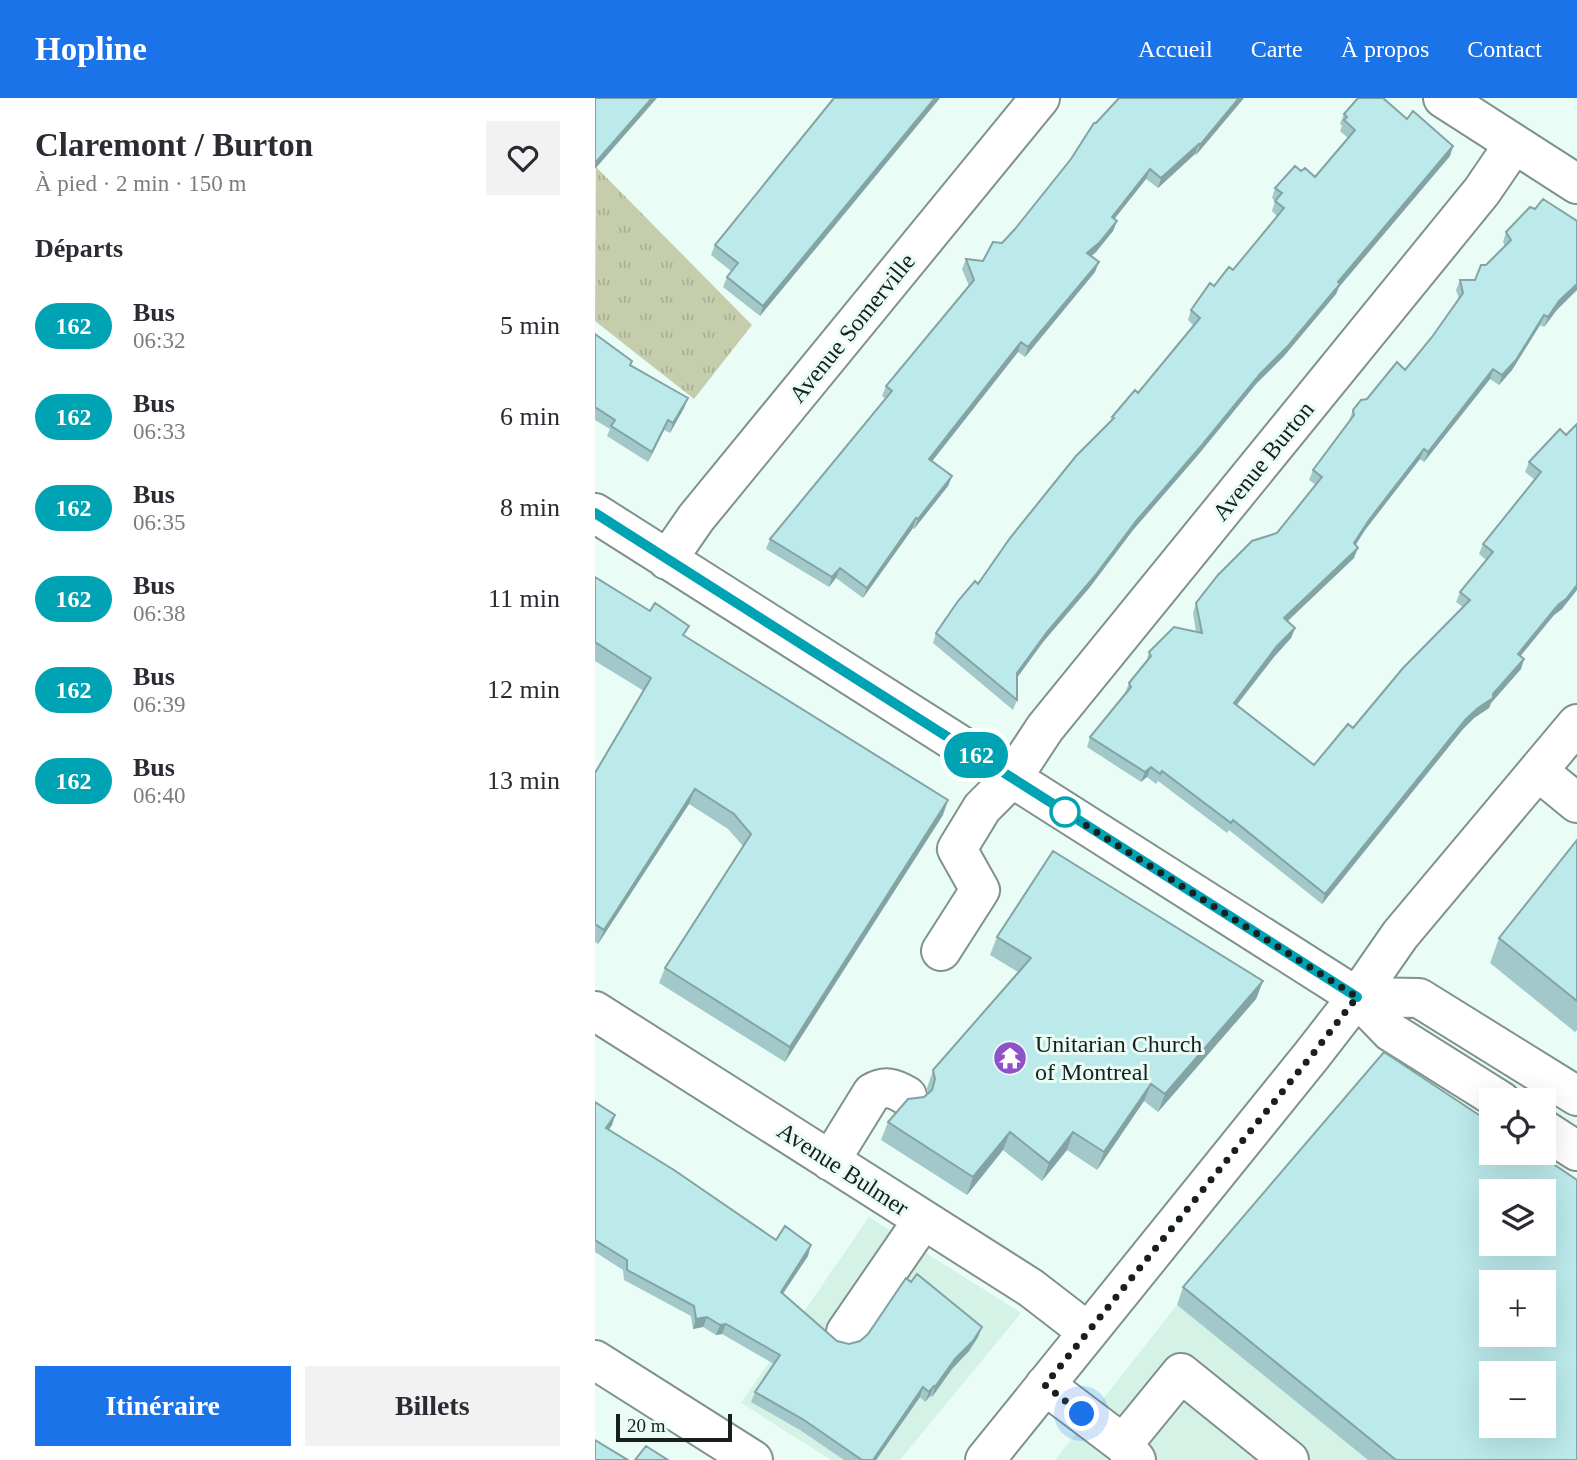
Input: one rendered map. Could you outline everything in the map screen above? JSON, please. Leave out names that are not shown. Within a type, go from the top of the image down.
[{"type":"street","name":"Avenue Somerville","points":[[667,560],[696,518],[1040,98]]},
{"type":"street","points":[[1443,98],[1577,184]]},
{"type":"street","name":"Avenue Burton","points":[[941,951],[980,890],[957,849],[982,808],[1012,778],[1045,728],[1482,191],[1514,144]]},
{"type":"street","points":[[595,513],[1357,997],[1391,1032],[1480,1088]]},
{"type":"street","points":[[985,1460],[1304,1066],[1400,935],[1577,724]]},
{"type":"street","points":[[1538,771],[1577,803]]},
{"type":"street","points":[[1357,997],[1419,998],[1572,1083]]},
{"type":"street","name":"Avenue Bulmer","points":[[595,1011],[1031,1288],[1088,1332]]},
{"type":"street","points":[[830,1161],[872,1093],[880,1088],[890,1088],[907,1096]]},
{"type":"street","points":[[1556,1137],[1577,1150]]},
{"type":"street","points":[[846,1332],[923,1220]]},
{"type":"street","points":[[595,1360],[754,1460]]},
{"type":"street","points":[[1038,1394],[1122,1455],[1181,1373],[1289,1460]]},
{"type":"shaded area","points":[[869,1217],[1021,1313],[900,1460],[831,1460],[741,1403]]},
{"type":"shaded area","points":[[1177,1305],[1368,1460],[1055,1460]]},
{"type":"green space","points":[[596,167],[752,325],[694,399],[595,321]]},
{"type":"building","points":[[595,98],[652,98],[595,163]]},
{"type":"building","points":[[834,98],[935,98],[763,306],[727,277],[738,263],[715,245]]},
{"type":"building","points":[[1119,98],[1239,98],[1200,145],[1161,178],[1150,169],[1112,217],[1117,221],[1087,253],[1099,262],[1028,347],[1021,342],[929,459],[952,476],[918,519],[916,518],[867,588],[840,568],[832,577],[770,539],[892,391],[886,386],[974,280],[966,259],[983,261],[993,242],[1002,243],[1071,159],[1094,123]]},
{"type":"building","points":[[1358,98],[1383,98],[1407,119],[1413,111],[1453,146],[1338,282],[1340,284],[1288,346],[1260,374],[1137,520],[1094,577],[1047,632],[1017,673],[1017,700],[936,633],[958,601],[975,581],[978,584],[1010,538],[1076,456],[1114,418],[1112,417],[1135,390],[1138,393],[1200,318],[1191,310],[1210,283],[1214,286],[1229,267],[1233,270],[1284,208],[1275,201],[1282,193],[1275,188],[1295,166],[1301,171],[1305,168],[1315,177],[1355,130],[1344,120],[1347,117],[1344,114]]},
{"type":"building","points":[[1543,199],[1577,221],[1577,284],[1559,301],[1548,317],[1544,315],[1516,360],[1502,375],[1493,369],[1428,452],[1424,449],[1369,520],[1354,543],[1358,548],[1284,618],[1295,628],[1277,646],[1234,703],[1314,765],[1348,724],[1353,728],[1403,668],[1470,600],[1460,592],[1493,552],[1483,544],[1541,472],[1529,462],[1560,429],[1566,435],[1577,424],[1577,585],[1518,654],[1524,659],[1493,694],[1493,698],[1466,719],[1325,894],[1233,820],[1231,823],[1162,771],[1160,774],[1151,767],[1145,772],[1090,737],[1131,687],[1129,683],[1151,656],[1149,652],[1174,627],[1202,633],[1196,603],[1218,575],[1252,541],[1277,533],[1322,477],[1313,470],[1354,415],[1353,410],[1361,400],[1367,399],[1397,362],[1405,370],[1463,293],[1460,280],[1475,280],[1481,265],[1486,265],[1511,240],[1506,232],[1530,207],[1535,209]]},
{"type":"building","points":[[595,334],[632,361],[630,365],[688,398],[673,423],[668,420],[652,452],[611,426],[615,420],[595,407]]},
{"type":"building","points":[[595,577],[650,611],[655,603],[689,626],[683,635],[948,800],[790,1047],[665,968],[751,834],[734,814],[695,789],[604,930],[595,924],[595,773],[651,678],[595,642]]},
{"type":"building","points":[[1577,840],[1577,1001],[1499,938]]},
{"type":"building","points":[[1053,851],[1263,981],[1165,1094],[1151,1084],[1104,1152],[1073,1132],[1049,1163],[1010,1132],[973,1177],[888,1122],[908,1099],[924,1097],[932,1090],[935,1079],[933,1070],[1031,958],[997,937]]},
{"type":"building","points":[[1384,1052],[1479,1115],[1479,1165],[1555,1165],[1577,1180],[1577,1460],[1396,1460],[1183,1287]]},
{"type":"building","points":[[595,1102],[615,1115],[606,1128],[674,1170],[776,1240],[785,1226],[811,1245],[781,1292],[837,1341],[849,1344],[860,1341],[868,1334],[906,1278],[911,1282],[917,1274],[982,1327],[935,1387],[929,1392],[923,1387],[873,1460],[862,1460],[804,1420],[755,1392],[780,1355],[726,1324],[720,1325],[707,1317],[696,1319],[694,1306],[627,1270],[627,1260],[595,1240]]},
{"type":"building","points":[[595,1440],[628,1460],[595,1460]]},
{"type":"building","points":[[646,1446],[668,1460],[635,1460]]},
{"type":"bus line","name":"162","points":[[595,513],[1357,997]]},
{"type":"place","name":"Unitarian Church of Montreal","points":[[1010,1058]]},
{"type":"route","points":[[1065,812],[1357,997],[1045,1385],[1082,1414]]}]
